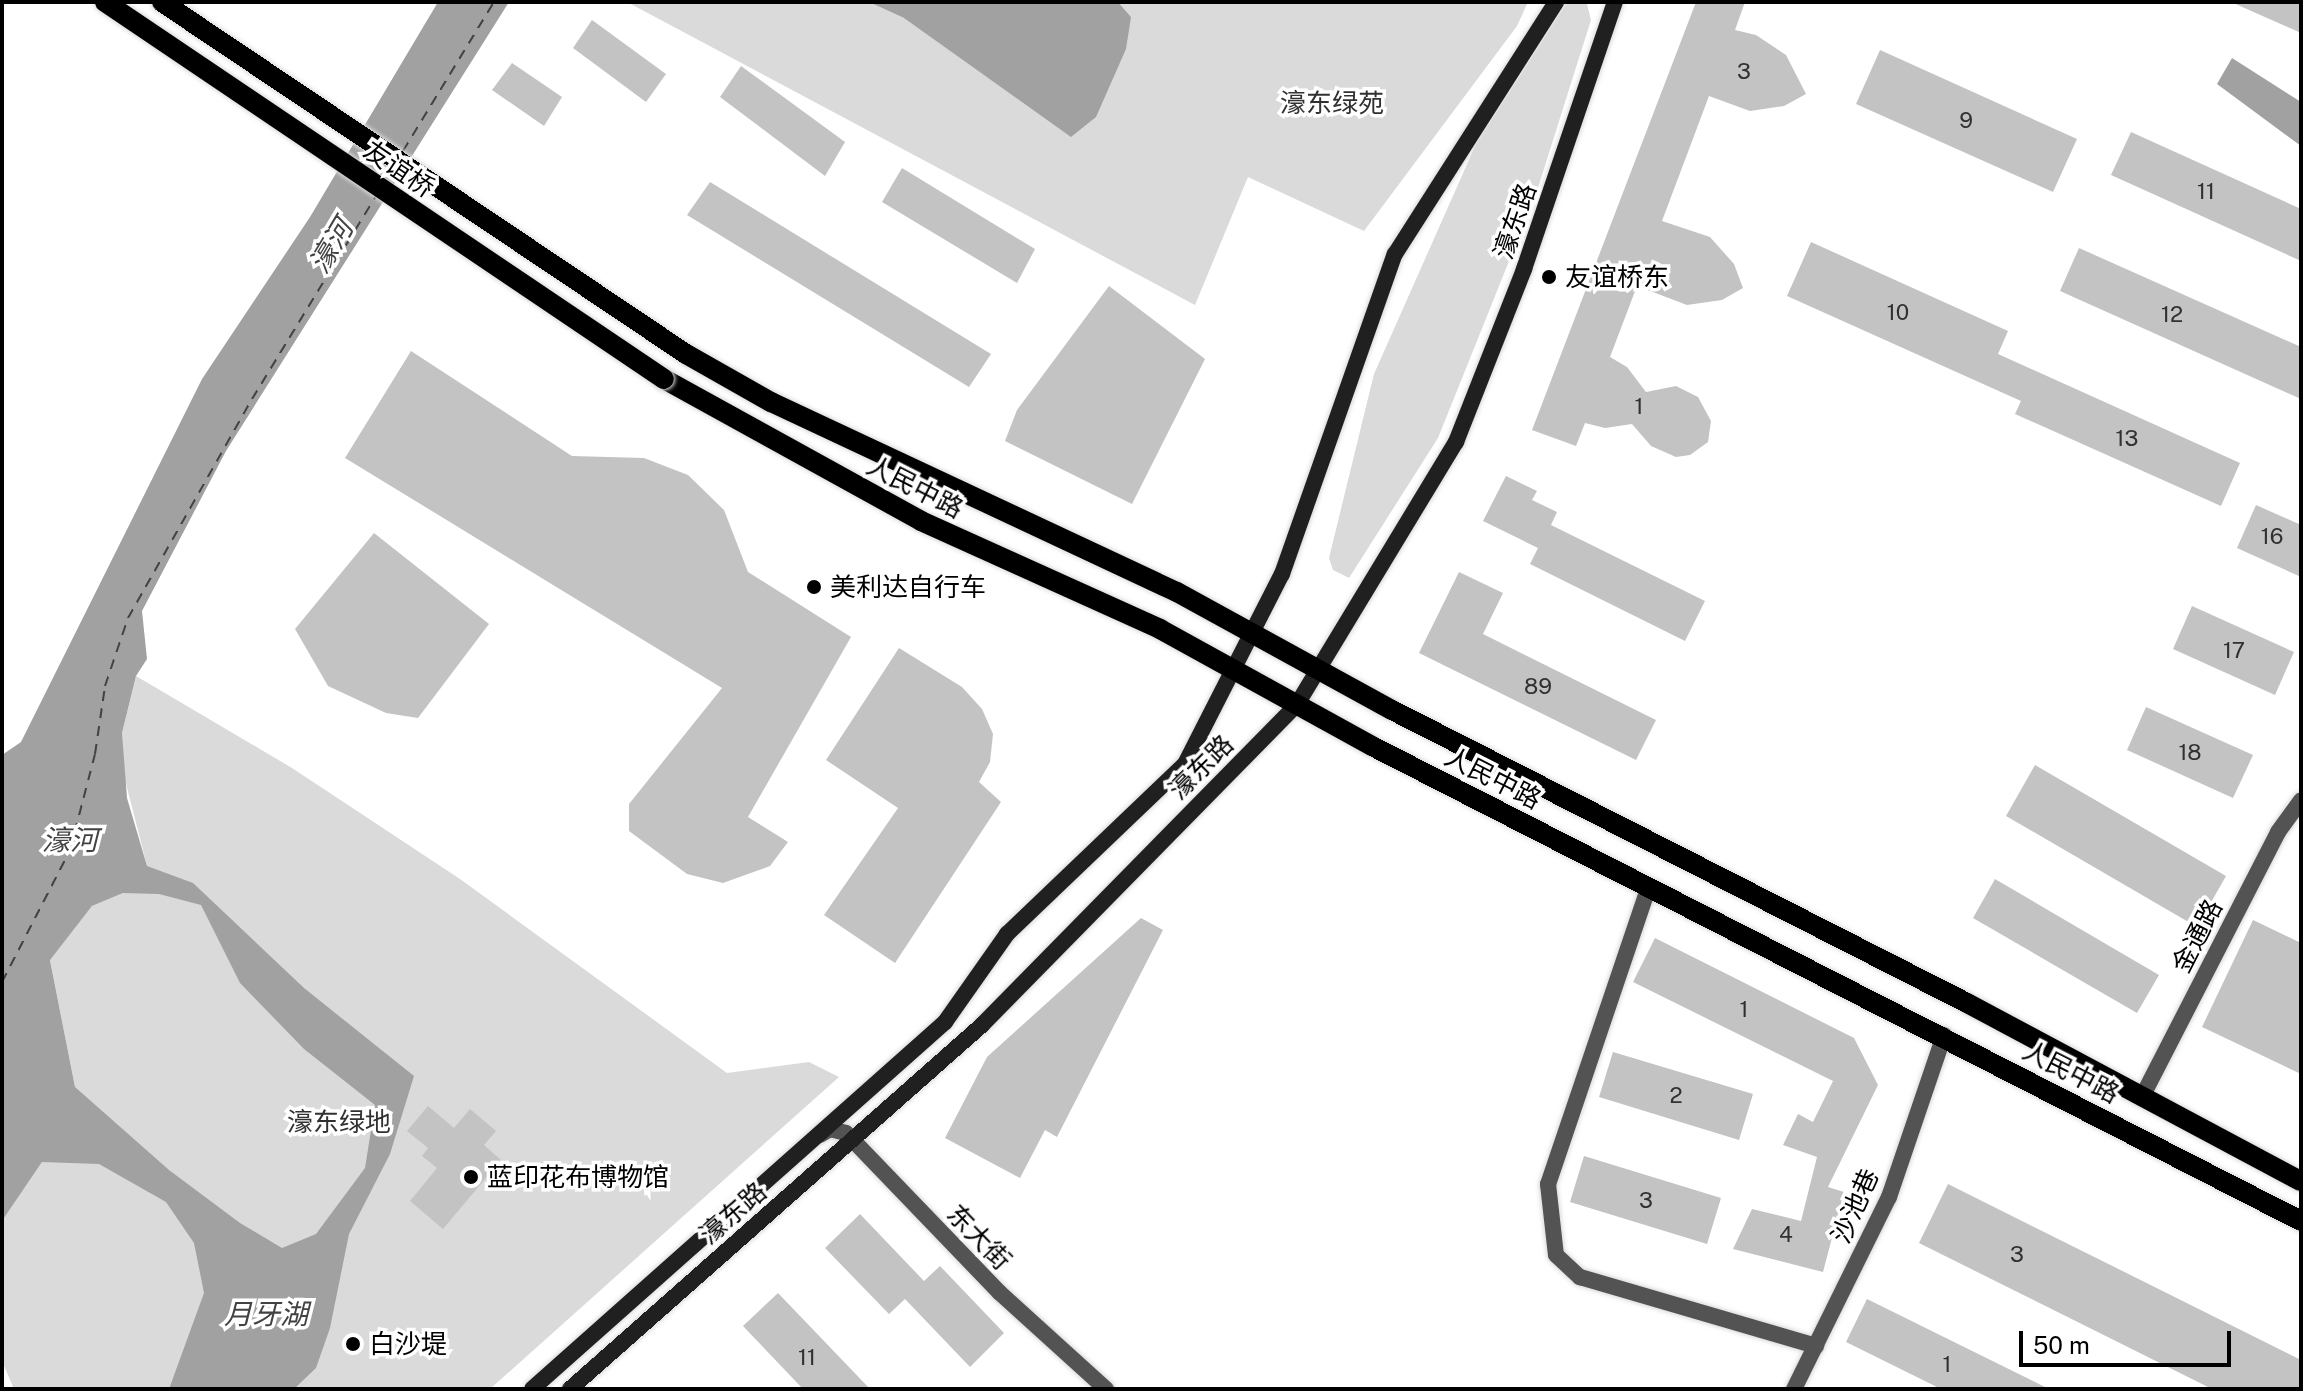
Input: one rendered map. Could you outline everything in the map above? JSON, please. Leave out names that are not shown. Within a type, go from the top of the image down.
[{"type":"main road","name":"友谊桥","points":[[105,2],[664,379]]},
{"type":"main road","name":"友谊桥","points":[[162,2],[686,354]]},
{"type":"main road","name":"濠东路","points":[[532,1389],[945,1022],[1007,934],[1185,764],[1254,632],[1330,449],[1395,254],[1556,2]]},
{"type":"main road","name":"濠东路","points":[[570,1389],[982,1025],[1296,706],[1456,442],[1524,269],[1615,2]]},
{"type":"main road","name":"人民中路","points":[[686,354],[771,402],[1254,632],[1319,670],[2301,1181]]},
{"type":"main road","name":"人民中路","points":[[664,379],[921,521],[1160,629],[1296,706],[1944,1035],[2301,1221]]},
{"type":"street","name":"金通路","points":[[2142,1097],[2278,832],[2301,800]]},
{"type":"street","points":[[1649,886],[1548,1184],[1556,1255],[1580,1277],[1816,1346]]},
{"type":"street","name":"沙池巷","points":[[1794,1389],[1889,1197],[1944,1035]]},
{"type":"street","points":[[818,1136],[838,1129],[853,1141]]},
{"type":"street","name":"东大街","points":[[853,1141],[1000,1293],[1106,1389]]},
{"type":"green space","name":"濠东绿苑","points":[[627,2],[869,2],[904,18],[1131,17],[1118,2],[1528,2],[1517,26],[1364,231],[1248,177],[1195,305]]},
{"type":"green space","points":[[1566,4],[1587,4],[1591,20],[1536,194],[1438,438],[1349,578],[1333,570],[1329,558],[1374,374],[1476,144]]},
{"type":"green space","name":"濠东绿地","points":[[136,676],[292,768],[460,879],[727,1073],[809,1062],[839,1077],[490,1389],[14,1389],[2,1361],[2,1221],[42,1162],[75,1087],[50,959],[92,906],[123,893],[147,866],[123,772],[122,733]]},
{"type":"water","points":[[438,2],[509,2],[226,451],[142,611],[147,659],[136,676],[122,733],[127,798],[147,866],[193,883],[304,988],[414,1076],[390,1154],[349,1234],[330,1328],[316,1368],[294,1389],[169,1389],[204,1293],[194,1243],[166,1202],[99,1164],[42,1162],[2,1221],[2,755],[21,742],[202,379],[310,217]],"holes":[[[123,893],[159,894],[201,905],[240,983],[304,1049],[375,1105],[365,1168],[316,1234],[282,1248],[240,1223],[169,1170],[75,1087],[50,960],[92,906]]]},
{"type":"water","points":[[869,2],[1118,2],[1131,17],[1126,49],[1096,117],[1071,137],[904,18]]},
{"type":"water","points":[[2232,58],[2301,102],[2301,146],[2217,84]]},
{"type":"building","points":[[1696,2],[1745,2],[1735,30],[1756,35],[1786,55],[1806,94],[1784,106],[1750,111],[1709,96],[1662,221],[1710,237],[1734,264],[1743,288],[1722,300],[1687,305],[1637,286],[1610,357],[1627,367],[1646,392],[1676,386],[1698,397],[1711,421],[1708,442],[1690,455],[1676,457],[1651,446],[1632,424],[1605,428],[1585,423],[1576,446],[1532,430]]},
{"type":"building","points":[[2231,2],[2301,2],[2301,33]]},
{"type":"building","points":[[592,20],[666,74],[646,102],[573,48]]},
{"type":"building","points":[[1880,50],[2077,139],[2053,192],[1856,104]]},
{"type":"building","points":[[512,63],[562,97],[544,126],[492,90]]},
{"type":"building","points":[[741,66],[845,142],[825,176],[720,97]]},
{"type":"building","points":[[2131,132],[2301,209],[2301,261],[2111,175]]},
{"type":"building","points":[[902,168],[1035,249],[1017,283],[882,202]]},
{"type":"building","points":[[710,182],[991,354],[969,387],[687,215]]},
{"type":"building","points":[[1811,242],[2008,331],[1998,354],[2240,463],[2221,506],[2015,414],[2021,401],[1787,296]]},
{"type":"building","points":[[2079,248],[2301,347],[2301,399],[2060,291]]},
{"type":"building","points":[[1109,286],[1205,359],[1132,504],[1005,441],[1017,410]]},
{"type":"building","points":[[411,351],[572,456],[644,458],[688,475],[724,510],[748,572],[851,637],[748,817],[788,842],[770,866],[723,883],[687,874],[629,831],[629,804],[722,688],[345,458]]},
{"type":"building","points":[[1506,476],[1537,491],[1532,500],[1557,512],[1551,525],[1705,601],[1685,641],[1530,564],[1538,548],[1483,521]]},
{"type":"building","points":[[2256,505],[2301,525],[2301,577],[2237,548]]},
{"type":"building","points":[[374,533],[489,624],[418,718],[386,713],[328,686],[295,629]]},
{"type":"building","points":[[1459,572],[1503,593],[1483,634],[1656,720],[1636,760],[1419,653]]},
{"type":"building","points":[[2192,606],[2294,652],[2275,695],[2173,649]]},
{"type":"building","points":[[899,648],[962,687],[982,709],[993,734],[990,762],[979,782],[1001,802],[895,963],[824,915],[898,808],[826,760]]},
{"type":"building","points":[[2146,707],[2253,755],[2233,798],[2127,750]]},
{"type":"building","points":[[2035,765],[2226,876],[2197,927],[2006,816]]},
{"type":"building","points":[[1995,879],[2159,975],[2137,1013],[1973,918]]},
{"type":"building","points":[[1141,918],[1163,930],[1057,1137],[1045,1130],[1020,1178],[945,1138],[987,1057]]},
{"type":"building","points":[[2253,920],[2301,943],[2301,1074],[2202,1027]]},
{"type":"building","points":[[1655,938],[1854,1038],[1878,1085],[1828,1187],[1844,1192],[1823,1272],[1733,1249],[1752,1209],[1801,1221],[1817,1157],[1783,1145],[1798,1114],[1813,1122],[1833,1081],[1633,982]]},
{"type":"building","points":[[1613,1052],[1753,1094],[1739,1140],[1599,1097]]},
{"type":"building","name":"蓝印花布博物馆","points":[[428,1106],[454,1128],[470,1109],[496,1131],[484,1145],[501,1160],[443,1229],[410,1201],[437,1168],[422,1156],[428,1148],[407,1131]]},
{"type":"building","points":[[1584,1156],[1721,1198],[1707,1244],[1570,1202]]},
{"type":"building","points":[[1948,1184],[2301,1360],[2301,1389],[2212,1389],[1919,1243]]},
{"type":"building","points":[[860,1214],[924,1281],[940,1266],[1004,1333],[970,1367],[905,1299],[889,1314],[825,1248]]},
{"type":"building","points":[[778,1293],[870,1389],[803,1389],[743,1326]]},
{"type":"building","points":[[1867,1299],[2049,1389],[1941,1389],[1846,1342]]},
{"type":"ferry route","points":[[403,151],[494,2]]},
{"type":"ferry route","points":[[387,178],[394,167]]},
{"type":"ferry route","points":[[2,982],[70,850],[95,754],[105,686],[128,618],[252,399],[377,194]]},
{"type":"place","name":"友谊桥东","points":[[1549,277]]},
{"type":"place","name":"美利达自行车","points":[[814,587]]},
{"type":"place","name":"蓝印花布博物馆","points":[[471,1177]]},
{"type":"place","name":"白沙堤","points":[[353,1344]]},
{"type":"water label","name":"濠河","points":[[331,246]]},
{"type":"water label","name":"濠河","points":[[70,840]]},
{"type":"water label","name":"月牙湖","points":[[266,1314]]}]
